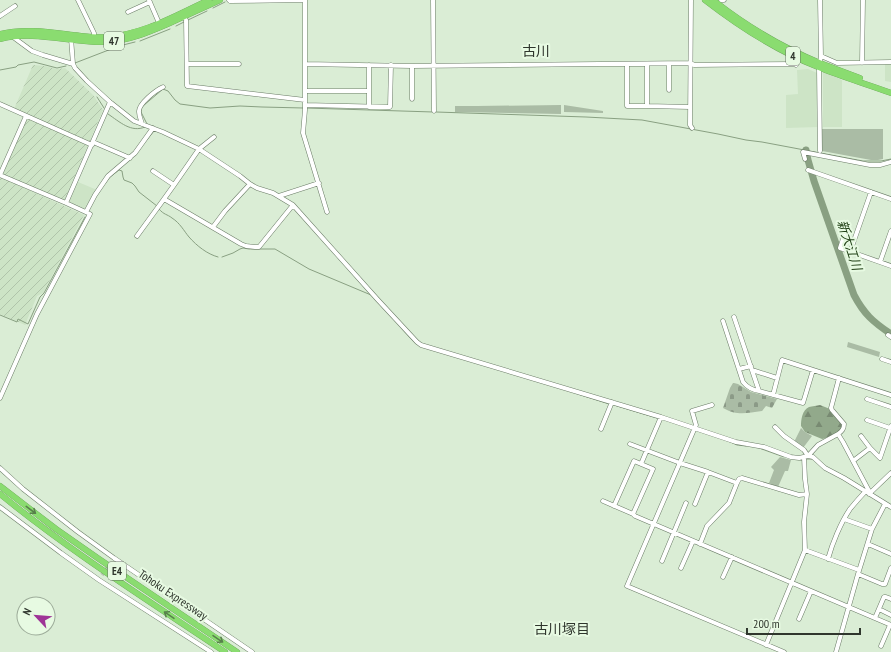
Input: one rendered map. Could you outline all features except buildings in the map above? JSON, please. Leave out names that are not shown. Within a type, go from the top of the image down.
[{"type":"highway","name":"47","points":[[0,34],[12,36],[106,37],[131,33],[143,30],[209,0]]},
{"type":"highway","name":"47","points":[[0,34],[24,30],[104,42],[122,40],[141,35],[220,0]]},
{"type":"highway","name":"4","points":[[705,0],[755,36],[799,59],[891,89]]},
{"type":"highway","name":"4","points":[[713,0],[758,32],[820,65],[891,93]]},
{"type":"highway","name":"Tohoku Expressway","points":[[0,486],[93,555],[237,652]]},
{"type":"highway","name":"Tohoku Expressway","points":[[0,494],[52,535],[225,652]]},
{"type":"street","points":[[78,0],[94,33],[94,37]]},
{"type":"street","points":[[230,0],[305,0],[305,107],[303,133],[327,212]]},
{"type":"street","points":[[433,0],[434,111]]},
{"type":"street","points":[[691,0],[690,125],[692,128]]},
{"type":"street","points":[[820,0],[820,151]]},
{"type":"street","points":[[862,63],[863,0]]},
{"type":"street","points":[[128,12],[149,1],[159,23]]},
{"type":"street","points":[[0,16],[15,6]]},
{"type":"street","points":[[184,17],[186,20],[187,86],[305,100]]},
{"type":"street","points":[[12,36],[32,50],[73,64]]},
{"type":"street","points":[[71,37],[74,68],[87,82],[129,117],[199,149],[250,184],[279,196],[293,205],[378,300],[421,345],[661,417],[736,442],[764,448],[791,457],[800,458],[806,456],[818,445],[842,432],[844,428],[844,424],[833,413],[832,408],[839,378]]},
{"type":"street","points":[[821,56],[837,63],[891,62]]},
{"type":"street","points":[[305,64],[412,66],[562,64],[796,64],[799,59]]},
{"type":"street","points":[[187,64],[239,64]]},
{"type":"street","points":[[626,64],[627,106],[690,107]]},
{"type":"street","points":[[647,64],[648,106]]},
{"type":"street","points":[[669,64],[669,90]]},
{"type":"street","points":[[369,65],[369,107]]},
{"type":"street","points":[[305,107],[390,107],[391,65]]},
{"type":"street","points":[[412,66],[412,100]]},
{"type":"street","points":[[145,125],[139,112],[140,104],[159,88],[163,87]]},
{"type":"street","points":[[305,91],[369,91]]},
{"type":"street","points":[[66,203],[110,102]]},
{"type":"street","points":[[0,104],[92,144],[130,158]]},
{"type":"street","points":[[0,398],[37,314],[90,214],[0,175],[26,116]]},
{"type":"street","points":[[86,212],[108,176],[135,154],[153,128]]},
{"type":"street","points":[[137,236],[199,149],[214,137]]},
{"type":"street","points":[[804,156],[813,155],[870,165],[891,162]]},
{"type":"street","points":[[153,171],[174,185]]},
{"type":"street","points":[[810,171],[891,199]]},
{"type":"street","points":[[279,196],[319,183]]},
{"type":"street","points":[[213,227],[225,211],[250,184]]},
{"type":"street","points":[[850,252],[871,192]]},
{"type":"street","points":[[164,199],[241,244],[255,248],[259,247],[293,205]]},
{"type":"street","points":[[846,230],[840,248],[891,266]]},
{"type":"street","points":[[880,262],[891,231]]},
{"type":"street","points":[[734,317],[759,391]]},
{"type":"street","points":[[723,321],[745,386],[753,390],[803,403],[813,370]]},
{"type":"street","points":[[882,359],[891,362]]},
{"type":"street","points":[[773,395],[782,360],[891,395]]},
{"type":"street","points":[[739,369],[751,368],[777,378]]},
{"type":"street","points":[[867,399],[891,407]]},
{"type":"street","points":[[601,429],[612,402]]},
{"type":"street","points":[[712,405],[692,411],[696,425],[627,586],[784,652]]},
{"type":"street","points":[[641,464],[661,417]]},
{"type":"street","points":[[860,436],[880,458],[889,438],[891,427],[867,420]]},
{"type":"street","points":[[766,644],[805,550],[804,522],[807,494],[806,456],[804,450],[774,427]]},
{"type":"street","points":[[838,434],[869,491],[867,493]]},
{"type":"street","points":[[630,444],[737,483]]},
{"type":"street","points":[[853,461],[870,448]]},
{"type":"street","points":[[806,456],[813,457],[825,468],[891,507]]},
{"type":"street","points":[[614,506],[634,461],[653,469],[633,514]]},
{"type":"street","points":[[0,468],[23,489],[113,560],[252,652]]},
{"type":"street","points":[[695,504],[708,472]]},
{"type":"street","points":[[828,559],[844,519],[851,508],[891,473]]},
{"type":"street","points":[[700,544],[707,526],[729,503],[739,479],[742,478],[799,495],[807,494]]},
{"type":"street","points":[[602,501],[890,625],[881,646]]},
{"type":"street","points":[[662,561],[686,503]]},
{"type":"street","points":[[836,652],[872,530],[885,504]]},
{"type":"street","points":[[0,507],[61,553],[211,652]]},
{"type":"street","points":[[844,519],[872,530]]},
{"type":"street","points":[[681,568],[694,541]]},
{"type":"street","points":[[868,544],[891,554]]},
{"type":"street","points":[[805,550],[859,572],[882,584],[885,584],[891,568]]},
{"type":"street","points":[[723,577],[732,557]]},
{"type":"street","points":[[799,619],[811,591]]},
{"type":"street","points":[[875,618],[884,597],[886,596],[891,599]]},
{"type":"street","points":[[879,610],[891,615]]},
{"type":"shaded area","points":[[885,64],[891,64],[891,82],[885,81]]},
{"type":"shaded area","points":[[33,65],[57,69],[65,68],[94,96],[103,110],[64,201],[2,174],[27,115],[14,109]]},
{"type":"shaded area","points":[[808,69],[817,73],[819,127],[786,128],[786,95],[798,94],[797,70]]},
{"type":"shaded area","points":[[823,71],[842,80],[842,127],[823,127]]},
{"type":"shaded area","points":[[0,177],[84,215],[43,293],[37,296],[25,325],[0,314]]},
{"type":"shaded area","points":[[78,182],[97,190],[84,209],[69,203]]},
{"type":"green space","points":[[561,105],[561,114],[455,112],[455,106]]},
{"type":"green space","points":[[564,105],[603,111],[603,113],[564,112]]},
{"type":"green space","points":[[822,129],[883,129],[883,159],[871,160],[822,151]]},
{"type":"green space","points":[[848,342],[880,352],[879,357],[847,347]]},
{"type":"green space","points":[[733,383],[738,384],[751,392],[777,399],[772,408],[766,406],[762,411],[742,413],[728,411],[723,408]]},
{"type":"green space","points":[[820,405],[830,409],[843,425],[841,430],[822,439],[805,432],[801,426],[803,413],[805,410],[809,407]]},
{"type":"green space","points":[[801,428],[812,436],[803,448],[794,442]]},
{"type":"green space","points":[[780,457],[791,460],[788,471],[785,471],[778,487],[769,483],[774,470],[771,467]]},
{"type":"waterway","points":[[213,8],[225,2]]},
{"type":"waterway","points":[[188,20],[207,11]]},
{"type":"waterway","points":[[176,26],[184,22]]},
{"type":"waterway","points":[[140,41],[170,29]]},
{"type":"waterway","points":[[75,63],[119,46],[135,42]]},
{"type":"waterway","points":[[0,70],[34,62],[57,68],[66,66]]},
{"type":"waterway","points":[[143,106],[163,89],[168,91],[180,104],[210,108],[240,106],[303,108]]},
{"type":"waterway","points":[[97,97],[104,108]]},
{"type":"waterway","points":[[306,108],[433,112]]},
{"type":"waterway","points":[[141,109],[147,124]]},
{"type":"waterway","points":[[436,112],[642,120],[863,161],[881,161],[891,159]]},
{"type":"waterway","points":[[108,114],[130,128],[135,129],[145,127]]},
{"type":"waterway","points":[[146,141],[154,131]]},
{"type":"waterway","name":"新大江川","points":[[806,150],[814,181],[854,295],[861,307],[870,317],[879,326],[891,334]]},
{"type":"waterway","points":[[104,185],[119,169]]},
{"type":"waterway","points":[[119,170],[122,171],[124,180],[132,183],[139,192],[157,206]]},
{"type":"waterway","points":[[159,209],[177,222],[189,237],[206,252],[218,257]]},
{"type":"waterway","points":[[0,315],[17,322],[18,319],[28,324],[40,297],[44,293],[85,217]]},
{"type":"waterway","points":[[222,257],[243,248],[275,249],[309,269],[371,295]]},
{"type":"waterway","points":[[402,329],[416,344]]},
{"type":"waterway","points":[[578,394],[609,404]]},
{"type":"waterway","points":[[614,405],[657,418]]},
{"type":"waterway","points":[[728,441],[737,445],[746,446]]},
{"type":"waterway","points":[[759,448],[784,457]]},
{"type":"waterway","points":[[806,459],[812,459]]},
{"type":"tunnel","points":[[102,575],[112,561]]},
{"type":"district","name":"古川","points":[[536,51]]},
{"type":"district","name":"古川塚目","points":[[562,629]]}]
